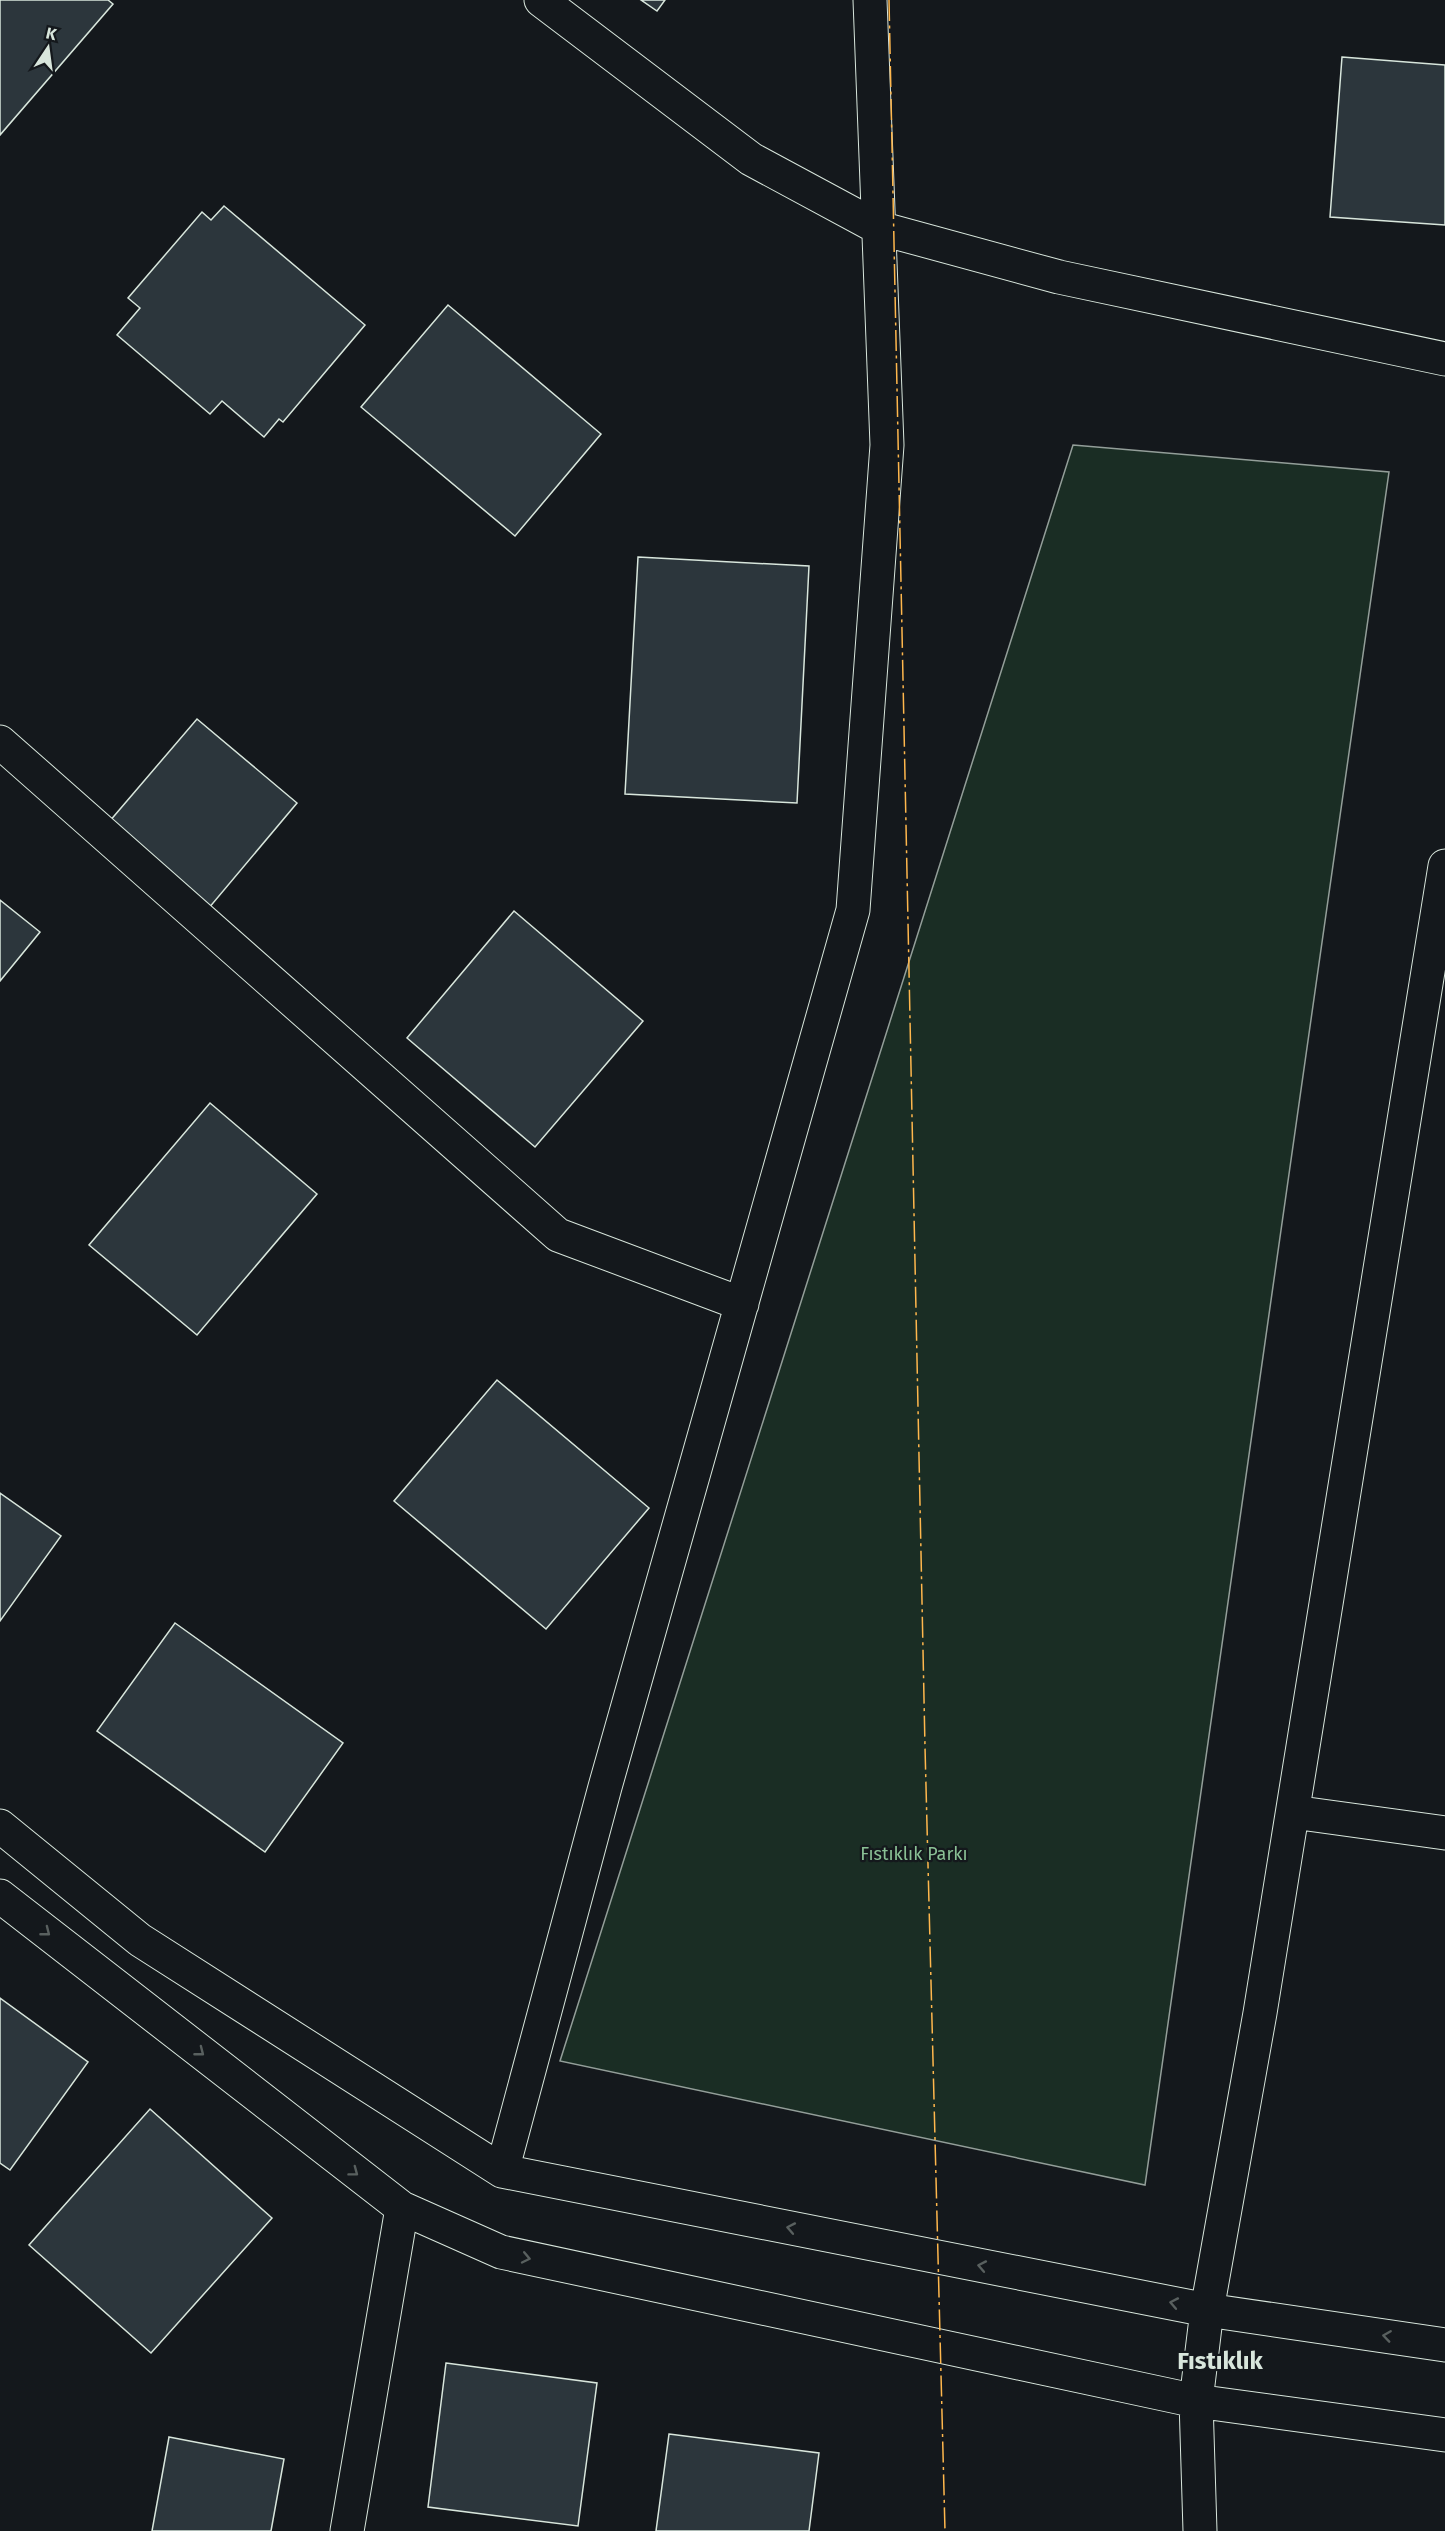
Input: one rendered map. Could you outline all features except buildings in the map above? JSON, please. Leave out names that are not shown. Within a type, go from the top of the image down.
[{"type":"street","points":[[541,0],[752,159],[879,228],[1059,277],[1445,359]]},
{"type":"street","points":[[502,2171],[608,1776],[853,910],[887,445],[870,0]]},
{"type":"street","points":[[0,742],[558,1235],[742,1304]]},
{"type":"street","points":[[1200,2531],[1196,2401],[1207,2310],[1293,1812],[1445,866]]},
{"type":"street","points":[[1293,1812],[1445,1833]]},
{"type":"street","points":[[0,1826],[140,1940],[502,2171],[1207,2310],[1445,2345]]},
{"type":"street","points":[[0,1896],[402,2208],[501,2252],[1196,2401],[1445,2435]]},
{"type":"street","points":[[347,2531],[402,2208]]},
{"type":"green space","name":"Fıstıklık Parkı","points":[[1073,445],[1389,472],[1145,2185],[560,2061]]},
{"type":"power","points":[[889,0],[925,1747],[945,2531]]},
{"type":"district","name":"Fıstıklık","points":[[1220,2361]]}]
